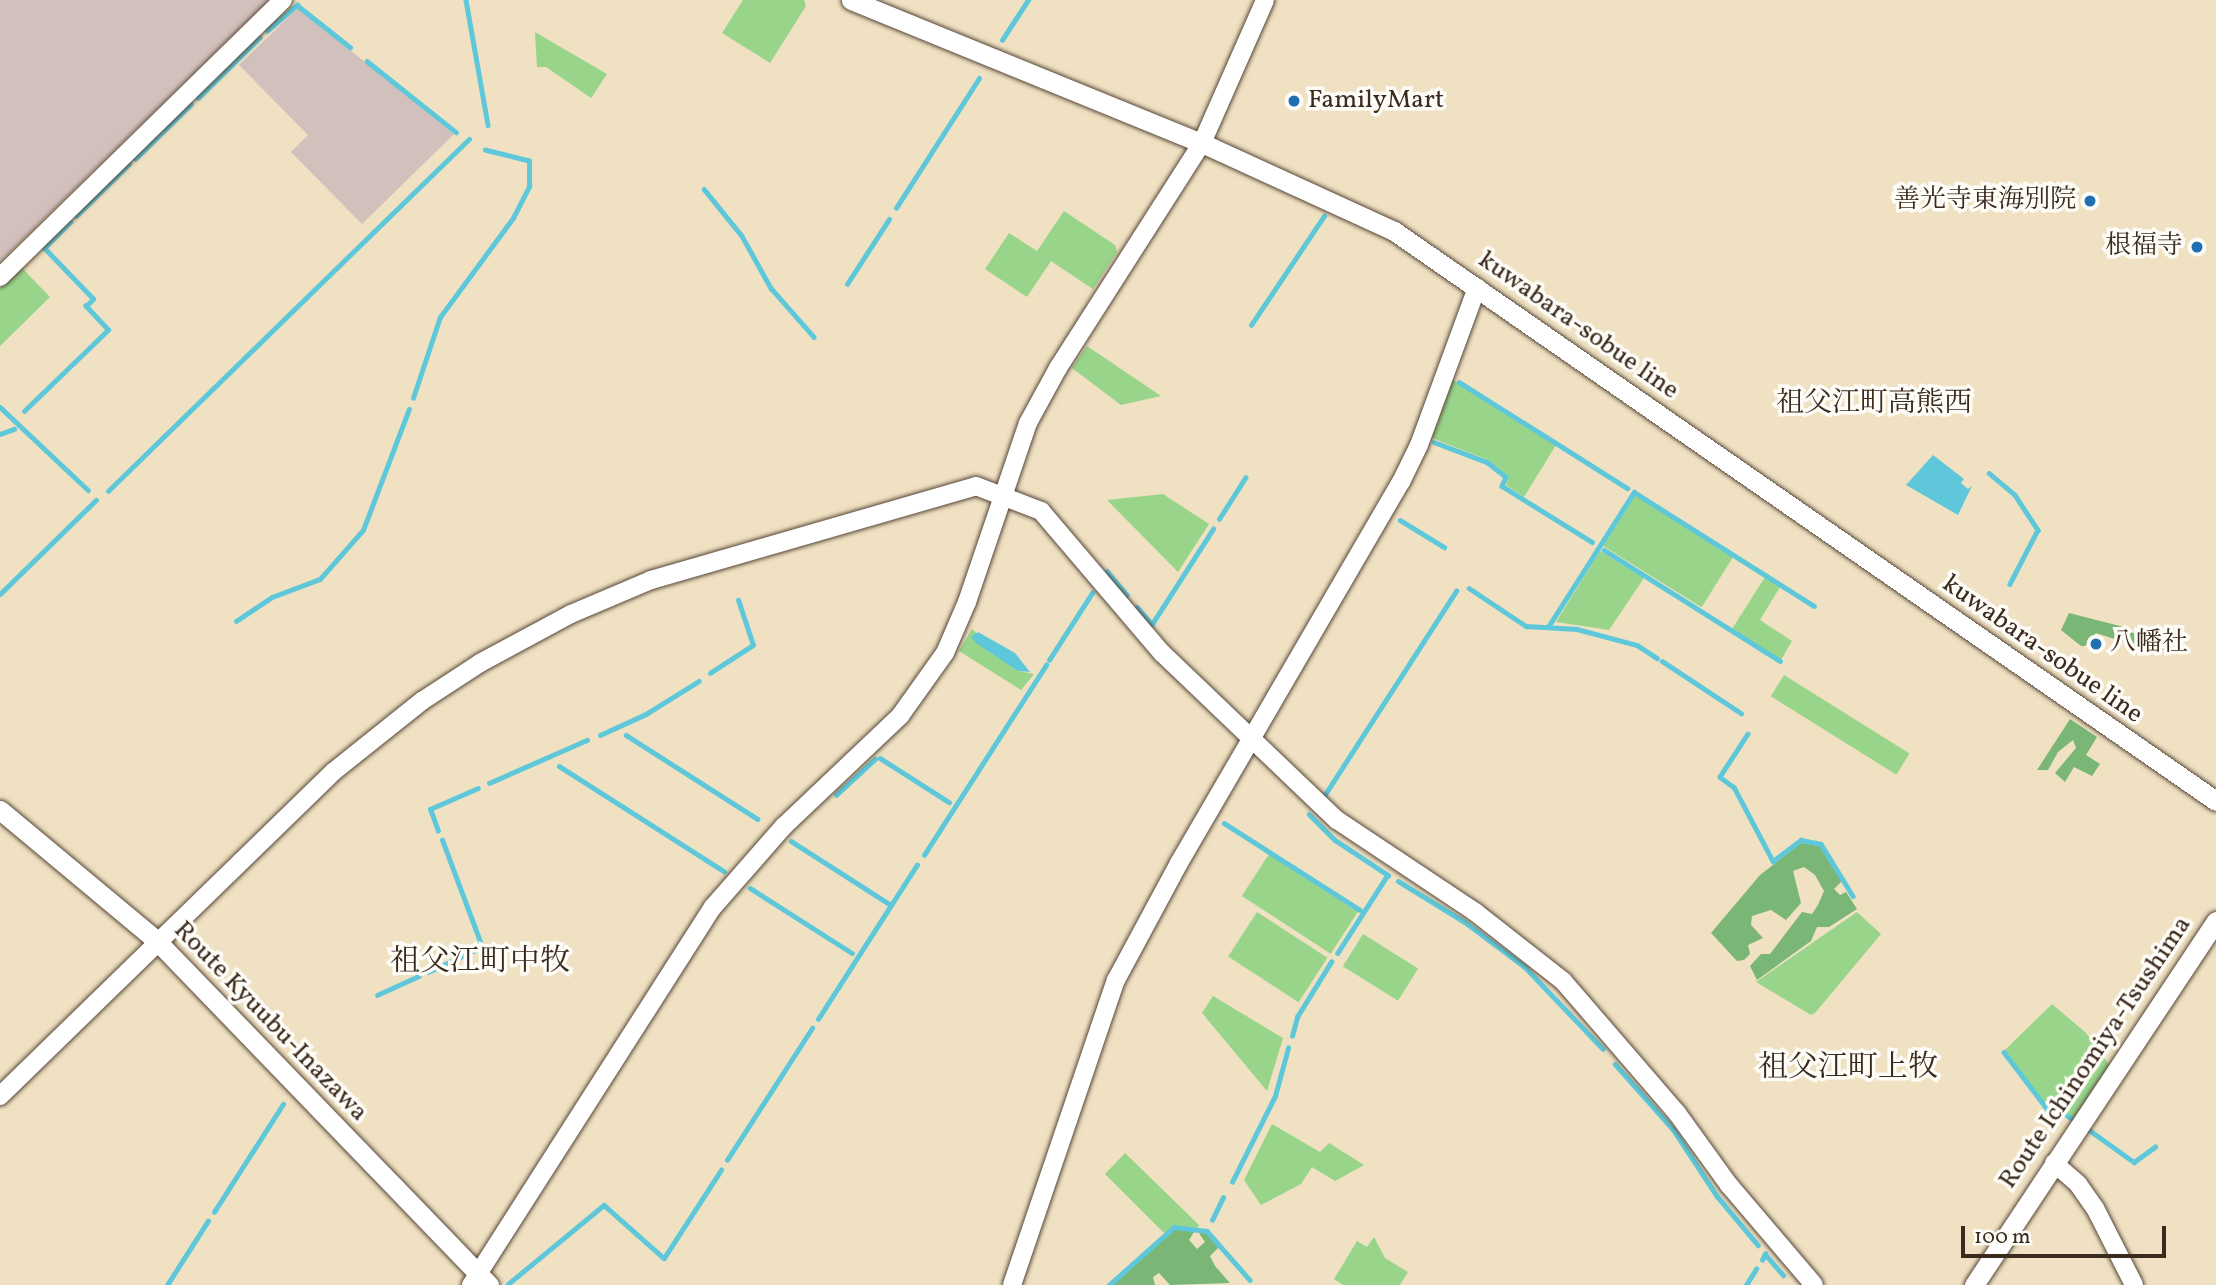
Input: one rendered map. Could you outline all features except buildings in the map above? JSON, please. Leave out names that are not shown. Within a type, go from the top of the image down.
[{"type":"main road","name":"kuwabara-sobue line","points":[[850,0],[1202,143],[1352,209],[1477,287],[2216,801]]},
{"type":"main road","name":"Route Kyuubu-Inazawa","points":[[0,810],[157,941],[479,1281]]},
{"type":"main road","name":"Route Ichinomiya-Tsushima","points":[[1974,1285],[2216,920]]},
{"type":"street","points":[[0,277],[283,0]]},
{"type":"street","points":[[479,1281],[713,907],[776,834],[900,716],[945,653],[967,602],[1000,496],[1028,423],[1058,368],[1202,143],[1265,0]]},
{"type":"street","points":[[1012,1285],[1116,980],[1413,457],[1477,287]]},
{"type":"street","points":[[0,1096],[157,941],[360,748],[432,695],[527,636],[651,580],[976,486],[1041,511],[1162,653],[1366,844],[1475,912],[1563,981],[1677,1113],[1729,1185],[1814,1285]]},
{"type":"street","points":[[2054,1163],[2078,1184],[2095,1208],[2134,1285]]},
{"type":"shaded area","points":[[0,0],[269,0],[0,261]]},
{"type":"shaded area","points":[[298,8],[454,134],[362,224],[291,152],[308,135],[239,65]]},
{"type":"green space","points":[[743,0],[804,0],[806,6],[770,63],[722,33]]},
{"type":"green space","points":[[535,32],[607,74],[591,98],[546,67],[537,67]]},
{"type":"green space","points":[[1064,211],[1115,245],[1117,252],[1093,289],[1051,261],[1027,297],[985,269],[1009,233],[1037,251]]},
{"type":"green space","points":[[21,267],[50,297],[0,346],[0,288]]},
{"type":"green space","points":[[1087,346],[1161,396],[1121,405],[1072,368]]},
{"type":"green space","points":[[1453,380],[1556,445],[1524,497],[1506,485],[1509,477],[1488,460],[1432,438]]},
{"type":"green space","points":[[1163,494],[1209,524],[1178,572],[1107,500]]},
{"type":"green space","points":[[1635,495],[1733,556],[1702,607],[1603,546]]},
{"type":"green space","points":[[1600,551],[1644,578],[1609,630],[1556,622]]},
{"type":"green space","points":[[1765,577],[1780,587],[1760,620],[1792,641],[1781,660],[1732,629]]},
{"type":"green space","points":[[2069,613],[2120,626],[2165,650],[2145,649],[2096,633],[2085,646],[2081,646],[2061,630]]},
{"type":"green space","points":[[972,629],[1018,671],[1034,674],[1021,690],[959,651]]},
{"type":"green space","points":[[1784,675],[1910,753],[1896,775],[1771,696]]},
{"type":"green space","points":[[2070,719],[2097,737],[2086,755],[2100,764],[2092,776],[2074,767],[2065,782],[2055,773],[2076,748],[2073,740],[2058,752],[2048,770],[2037,770]]},
{"type":"green space","points":[[1801,843],[1820,846],[1842,881],[1834,889],[1840,895],[1846,892],[1857,909],[1829,927],[1817,927],[1811,941],[1757,980],[1750,966],[1761,954],[1770,954],[1802,912],[1812,914],[1818,905],[1824,891],[1815,875],[1804,867],[1793,871],[1801,903],[1786,920],[1771,910],[1752,916],[1751,925],[1763,938],[1748,945],[1750,954],[1744,960],[1737,961],[1711,933],[1760,875]]},
{"type":"green space","points":[[1269,854],[1358,912],[1331,954],[1242,896]]},
{"type":"green space","points":[[1257,912],[1327,958],[1299,1002],[1228,956]]},
{"type":"green space","points":[[1857,912],[1881,934],[1815,1013],[1811,1015],[1756,982]]},
{"type":"green space","points":[[1363,934],[1418,968],[1398,1001],[1343,966]]},
{"type":"green space","points":[[1213,996],[1283,1038],[1267,1091],[1202,1013]]},
{"type":"green space","points":[[2052,1004],[2086,1033],[2111,1067],[2076,1119],[2057,1107],[2051,1113],[2005,1050]]},
{"type":"green space","points":[[1272,1124],[1320,1152],[1329,1143],[1364,1165],[1335,1181],[1312,1167],[1301,1184],[1261,1205],[1244,1180]]},
{"type":"green space","points":[[1125,1153],[1199,1225],[1197,1228],[1174,1226],[1164,1233],[1105,1174]]},
{"type":"green space","points":[[1175,1229],[1194,1232],[1189,1240],[1197,1249],[1205,1242],[1199,1233],[1207,1233],[1219,1247],[1210,1256],[1230,1283],[1170,1285],[1159,1273],[1153,1277],[1155,1285],[1113,1285]]},
{"type":"green space","points":[[1374,1237],[1385,1258],[1408,1272],[1400,1285],[1343,1285],[1334,1279],[1357,1241],[1367,1247]]},
{"type":"water","points":[[1933,455],[1964,479],[1961,483],[1968,489],[1972,486],[1958,515],[1906,485]]},
{"type":"water","points":[[978,632],[1015,653],[1030,672],[1018,671],[976,643],[971,637]]},
{"type":"waterway","points":[[466,0],[488,125]]},
{"type":"waterway","points":[[1002,40],[1028,0]]},
{"type":"waterway","points":[[267,31],[297,5],[350,47]]},
{"type":"waterway","points":[[198,98],[259,38]]},
{"type":"waterway","points":[[367,61],[456,132]]},
{"type":"waterway","points":[[896,208],[979,78]]},
{"type":"waterway","points":[[135,159],[191,104]]},
{"type":"waterway","points":[[108,491],[469,139]]},
{"type":"waterway","points":[[413,398],[440,317],[513,218],[529,186],[529,161],[485,150]]},
{"type":"waterway","points":[[76,216],[129,164]]},
{"type":"waterway","points":[[704,189],[742,236],[771,288],[814,337]]},
{"type":"waterway","points":[[1251,325],[1324,216]]},
{"type":"waterway","points":[[847,284],[889,219]]},
{"type":"waterway","points":[[24,411],[108,330],[86,306],[93,299],[44,248],[70,222]]},
{"type":"waterway","points":[[1459,382],[1627,488]]},
{"type":"waterway","points":[[0,407],[88,490]]},
{"type":"waterway","points":[[236,621],[272,597],[320,579],[363,530],[409,409]]},
{"type":"waterway","points":[[0,434],[14,429]]},
{"type":"waterway","points":[[1434,442],[1487,462],[1506,477],[1502,486],[1592,542]]},
{"type":"waterway","points":[[1989,473],[2015,495],[2038,530],[2010,584]]},
{"type":"waterway","points":[[1219,519],[1245,478]]},
{"type":"waterway","points":[[1548,627],[1634,492],[1814,606]]},
{"type":"waterway","points":[[0,594],[96,500]]},
{"type":"waterway","points":[[1400,520],[1444,547]]},
{"type":"waterway","points":[[1137,607],[1152,624],[1213,529]]},
{"type":"waterway","points":[[1604,550],[1780,661]]},
{"type":"waterway","points":[[1107,571],[1127,595]]},
{"type":"waterway","points":[[1469,588],[1526,626],[1577,629],[1637,645],[1657,658]]},
{"type":"waterway","points":[[1324,796],[1456,591]]},
{"type":"waterway","points":[[1049,660],[1092,593]]},
{"type":"waterway","points":[[710,673],[753,645],[738,600]]},
{"type":"waterway","points":[[1662,661],[1741,713]]},
{"type":"waterway","points":[[924,855],[1046,665]]},
{"type":"waterway","points":[[600,735],[646,714],[699,681]]},
{"type":"waterway","points":[[1748,734],[1720,777],[1734,787],[1773,861],[1801,840],[1821,844],[1853,896]]},
{"type":"waterway","points":[[626,735],[758,819]]},
{"type":"waterway","points":[[489,783],[587,740]]},
{"type":"waterway","points":[[880,758],[949,802]]},
{"type":"waterway","points":[[836,795],[875,759]]},
{"type":"waterway","points":[[559,766],[724,871]]},
{"type":"waterway","points":[[438,831],[430,809],[478,788]]},
{"type":"waterway","points":[[1309,814],[1335,840],[1388,875],[1338,953]]},
{"type":"waterway","points":[[1224,823],[1360,910]]},
{"type":"waterway","points":[[428,972],[482,947],[442,840]]},
{"type":"waterway","points":[[791,841],[891,905]]},
{"type":"waterway","points":[[818,1019],[917,865]]},
{"type":"waterway","points":[[1398,881],[1465,922],[1525,967],[1603,1049]]},
{"type":"waterway","points":[[750,888],[852,953]]},
{"type":"waterway","points":[[1292,1036],[1297,1017],[1331,962]]},
{"type":"waterway","points":[[377,995],[419,976]]},
{"type":"waterway","points":[[727,1160],[812,1028]]},
{"type":"waterway","points":[[1232,1182],[1275,1096],[1288,1048]]},
{"type":"waterway","points":[[2004,1052],[2051,1114],[2056,1108],[2074,1120]]},
{"type":"waterway","points":[[1615,1064],[1673,1129],[1717,1196],[1758,1245]]},
{"type":"waterway","points":[[214,1212],[283,1104]]},
{"type":"waterway","points":[[2088,1129],[2134,1162],[2155,1147]]},
{"type":"waterway","points":[[508,1284],[604,1205],[664,1258],[721,1170]]},
{"type":"waterway","points":[[1212,1220],[1223,1197]]},
{"type":"waterway","points":[[167,1285],[208,1221]]},
{"type":"waterway","points":[[1109,1285],[1174,1227],[1207,1231],[1250,1280]]},
{"type":"waterway","points":[[1762,1260],[1765,1254],[1783,1275]]},
{"type":"waterway","points":[[1746,1285],[1756,1269]]},
{"type":"place","name":"FamilyMart","points":[[1294,101]]},
{"type":"place","name":"善光寺東海別院","points":[[2090,201]]},
{"type":"place","name":"根福寺","points":[[2197,247]]},
{"type":"place","name":"八幡社","points":[[2096,644]]},
{"type":"district","name":"祖父江町高熊西","points":[[1874,404]]},
{"type":"district","name":"祖父江町中牧","points":[[480,962]]},
{"type":"district","name":"祖父江町上牧","points":[[1848,1068]]}]
